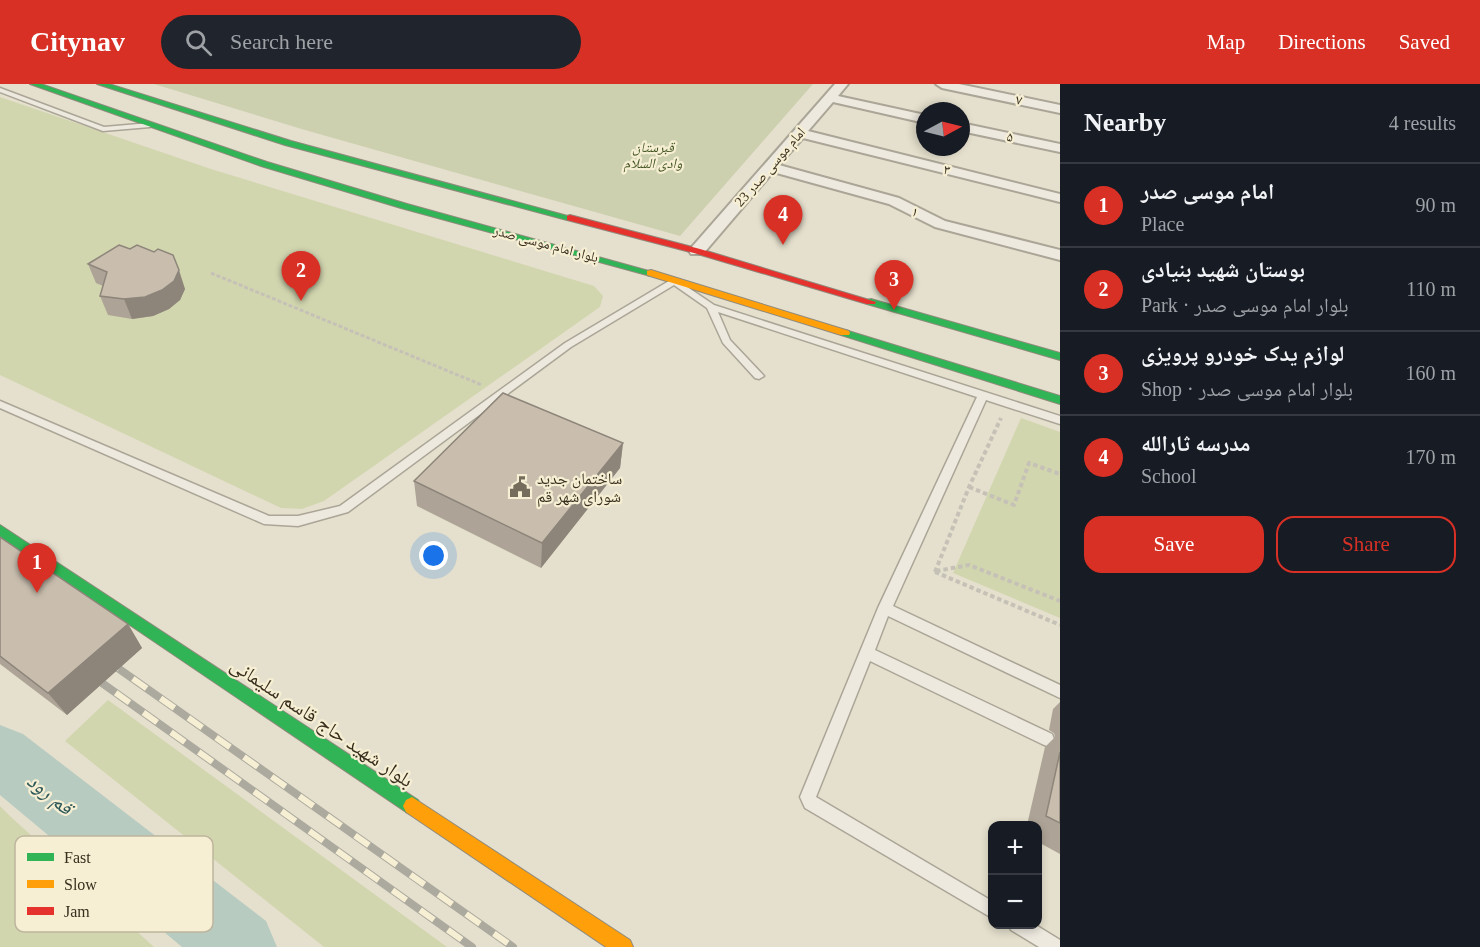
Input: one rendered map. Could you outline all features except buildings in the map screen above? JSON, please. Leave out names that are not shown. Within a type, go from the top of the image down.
[{"type":"main road","name":"بلوار امام موسی صدر","points":[[34,84],[296,174],[404,206],[608,260],[1060,400]]},
{"type":"main road","name":"بلوار امام موسی صدر","points":[[100,84],[288,143],[698,251],[1060,357]]},
{"type":"main road","name":"بلوار شهید حاج قاسم سلیمانی","points":[[0,530],[623,947]]},
{"type":"street","name":"امام موسی صدر 23","points":[[698,251],[842,84]]},
{"type":"street","name":"۷","points":[[942,84],[1060,109]]},
{"type":"street","points":[[830,98],[916,117]]},
{"type":"street","name":"۵","points":[[970,129],[1060,148]]},
{"type":"street","name":"۳","points":[[800,133],[1060,198]]},
{"type":"street","name":"۱","points":[[770,167],[894,201],[940,224],[1060,255]]},
{"type":"lane","points":[[0,90],[103,129],[150,125]]},
{"type":"lane","points":[[0,404],[268,521],[298,521],[345,509],[568,345],[674,281],[711,307],[1060,420]]},
{"type":"lane","points":[[711,307],[726,341],[759,376]]},
{"type":"lane","points":[[982,394],[866,652],[808,797],[811,803],[988,907]]},
{"type":"lane","points":[[885,608],[1060,692]]},
{"type":"lane","points":[[866,652],[1047,739]]},
{"type":"lane","points":[[1025,929],[1056,947]]},
{"type":"path","points":[[211,273],[502,393]]},
{"type":"path","points":[[935,572],[969,487],[1002,416]]},
{"type":"path","points":[[969,487],[1014,505],[1029,463],[1060,474]]},
{"type":"path","points":[[935,572],[969,565],[1060,602]]},
{"type":"path","points":[[935,572],[1060,625]]},
{"type":"green space","name":"قبرستان وادی السلام","points":[[154,84],[813,84],[680,236],[305,130]]},
{"type":"green space","points":[[0,97],[211,169],[594,286],[603,296],[600,307],[324,501],[302,509],[281,508],[0,375]]},
{"type":"green space","points":[[1021,418],[1060,432],[1060,618],[953,573]]},
{"type":"green space","points":[[108,700],[447,947],[324,947],[213,859],[213,836],[184,836],[65,741]]},
{"type":"green space","points":[[0,806],[32,836],[15,836],[15,932],[138,932],[154,947],[0,947]]},
{"type":"waterway","name":"قم رود","points":[[0,755],[101,836]]},
{"type":"waterway","name":"قم رود","points":[[213,925],[240,947]]},
{"type":"railway","points":[[105,659],[513,947]]},
{"type":"railway","points":[[88,673],[472,947]]},
{"type":"traffic: fast","points":[[34,84],[264,164],[404,206],[651,273]]},
{"type":"traffic: fast","points":[[101,84],[288,143],[570,218]]},
{"type":"traffic: fast","points":[[871,302],[1060,357]]},
{"type":"traffic: fast","points":[[845,333],[1060,400]]},
{"type":"traffic: fast","points":[[0,530],[412,806]]},
{"type":"traffic: slow","points":[[651,273],[845,333]]},
{"type":"traffic: slow","points":[[412,806],[623,947]]},
{"type":"traffic: jam","points":[[570,218],[697,251],[871,302]]},
{"type":"place","name":"مدرسه ثارالله","points":[[783,245]]},
{"type":"place","name":"بوستان شهید بنیادی","points":[[301,301]]},
{"type":"place","name":"لوازم یدک خودرو پرویزی","points":[[894,310]]},
{"type":"place","name":"ساختمان جدید شورای شهر قم","points":[[520,487]]},
{"type":"place","name":"امام موسی صدر","points":[[37,593]]}]
